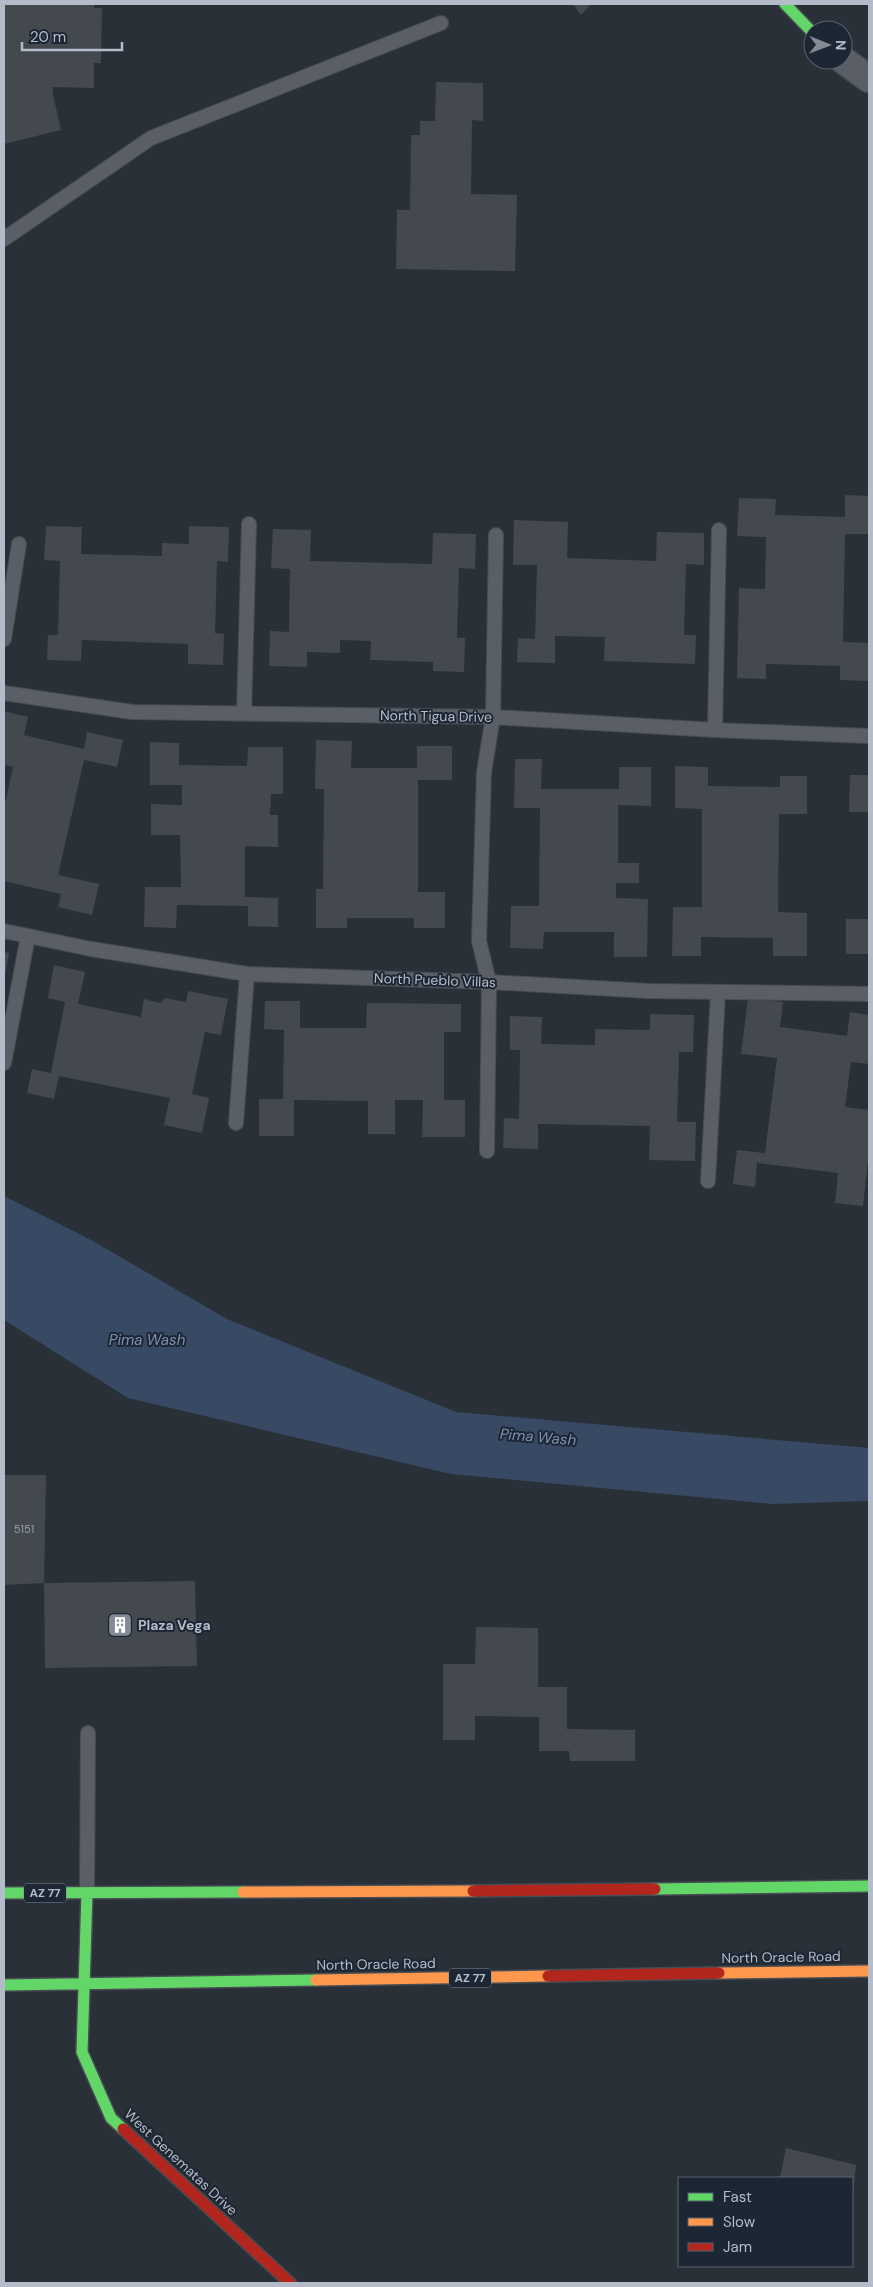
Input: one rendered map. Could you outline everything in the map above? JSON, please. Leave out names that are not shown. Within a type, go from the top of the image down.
[{"type":"main road","points":[[785,4],[803,23]]},
{"type":"main road","name":"AZ 77","points":[[4,1893],[514,1891],[869,1886]]},
{"type":"main road","name":"West Genematas Drive","points":[[87,1893],[82,2052],[111,2118],[290,2283]]},
{"type":"main road","name":"North Oracle Road","points":[[4,1985],[869,1971]]},
{"type":"street","points":[[853,67],[869,78]]},
{"type":"lane","points":[[4,239],[152,138],[441,22]]},
{"type":"lane","points":[[244,714],[250,524]]},
{"type":"lane","points":[[715,730],[719,530]]},
{"type":"lane","points":[[487,1151],[489,982],[479,941],[484,772],[493,717],[496,535]]},
{"type":"lane","points":[[4,639],[19,544]]},
{"type":"lane","name":"North Tigua Drive","points":[[4,693],[132,712],[493,717],[715,730],[869,736]]},
{"type":"lane","name":"North Pueblo Villas","points":[[4,931],[91,949],[247,974],[489,982],[648,991],[869,994]]},
{"type":"lane","points":[[4,1063],[28,936]]},
{"type":"lane","points":[[236,1123],[247,974]]},
{"type":"lane","points":[[708,1181],[718,992]]},
{"type":"lane","points":[[87,1893],[88,1733]]},
{"type":"water","name":"Pima Wash","points":[[4,1196],[91,1240],[227,1319],[456,1412],[869,1448],[869,1501],[772,1504],[451,1474],[128,1398],[4,1320]]},
{"type":"building","points":[[4,4],[95,4],[94,8],[102,8],[101,63],[94,63],[94,88],[53,87],[61,130],[4,144]]},
{"type":"building","points":[[573,4],[591,4],[581,15]]},
{"type":"building","points":[[436,82],[483,83],[483,121],[472,120],[471,194],[517,195],[515,271],[396,269],[397,210],[410,210],[411,135],[420,135],[420,121],[435,121]]},
{"type":"building","points":[[845,495],[869,496],[869,534],[845,534],[843,642],[869,643],[869,681],[840,680],[840,666],[766,664],[766,679],[737,678],[739,588],[765,589],[766,537],[737,536],[739,498],[776,499],[775,515],[845,517]]},
{"type":"building","points":[[514,520],[568,522],[567,558],[656,561],[657,532],[704,533],[704,565],[686,564],[684,635],[696,635],[695,664],[604,661],[605,637],[555,636],[555,663],[517,662],[518,638],[535,639],[537,565],[513,565]]},
{"type":"building","points":[[46,526],[82,527],[81,554],[162,556],[162,543],[189,544],[189,526],[229,527],[228,562],[217,561],[215,633],[224,634],[223,665],[188,664],[188,644],[82,640],[81,661],[47,660],[48,635],[58,635],[60,561],[44,560]]},
{"type":"building","points":[[273,529],[311,530],[310,561],[432,564],[433,533],[476,534],[475,569],[459,568],[457,638],[465,638],[464,672],[433,671],[433,662],[370,660],[371,641],[340,640],[340,653],[307,652],[307,667],[269,666],[270,631],[289,632],[290,569],[271,568]]},
{"type":"building","points":[[4,711],[28,717],[24,735],[84,749],[87,732],[123,740],[117,767],[84,760],[58,875],[99,884],[92,915],[58,907],[61,894],[4,881],[4,808],[13,767],[4,765]]},
{"type":"building","points":[[316,740],[352,741],[351,768],[417,768],[417,746],[452,746],[452,780],[418,780],[418,892],[445,892],[445,928],[414,928],[414,918],[347,918],[347,928],[316,928],[316,889],[323,889],[324,789],[315,789]]},
{"type":"building","points":[[150,742],[179,743],[179,765],[247,766],[248,747],[283,747],[283,794],[271,794],[270,815],[278,815],[278,847],[245,846],[245,897],[278,898],[278,927],[248,926],[248,906],[177,905],[176,928],[144,927],[145,887],[181,887],[180,835],[151,835],[151,804],[182,805],[182,785],[150,785]]},
{"type":"building","points":[[515,759],[542,759],[541,789],[619,789],[619,767],[651,767],[651,806],[618,805],[618,863],[639,863],[639,883],[616,883],[616,898],[648,899],[647,957],[614,957],[614,932],[544,932],[543,949],[510,948],[511,906],[539,906],[540,808],[514,808]]},
{"type":"building","points":[[675,766],[708,767],[708,786],[780,787],[780,776],[807,776],[807,814],[779,814],[778,912],[807,913],[807,956],[773,956],[773,938],[701,937],[701,956],[672,956],[673,907],[702,907],[702,809],[675,808]]},
{"type":"building","points":[[850,775],[869,775],[869,812],[849,812]]},
{"type":"building","points":[[846,919],[869,919],[869,954],[846,954]]},
{"type":"building","points":[[4,952],[9,953],[5,974],[4,974]]},
{"type":"building","points":[[54,965],[85,972],[78,1004],[141,1017],[144,999],[160,1003],[165,998],[186,1002],[188,991],[228,999],[221,1035],[205,1032],[192,1094],[209,1098],[202,1133],[164,1125],[170,1098],[59,1076],[54,1099],[27,1093],[32,1069],[51,1073],[65,1002],[48,998]]},
{"type":"building","points":[[748,998],[783,1002],[780,1027],[847,1036],[850,1012],[869,1015],[869,1064],[851,1062],[845,1107],[869,1110],[869,1152],[863,1206],[835,1203],[838,1173],[757,1163],[755,1187],[733,1184],[737,1150],[765,1153],[777,1058],[741,1054]]},
{"type":"building","points":[[265,1001],[300,1001],[300,1028],[366,1028],[367,1003],[461,1004],[461,1032],[444,1032],[444,1100],[465,1100],[465,1137],[422,1137],[423,1100],[395,1100],[395,1134],[368,1134],[368,1101],[294,1100],[294,1136],[259,1136],[259,1099],[283,1099],[284,1030],[264,1029]]},
{"type":"building","points":[[650,1014],[694,1015],[693,1052],[679,1052],[677,1122],[696,1122],[695,1161],[649,1160],[650,1126],[538,1124],[538,1149],[503,1148],[504,1118],[519,1119],[520,1050],[510,1050],[510,1016],[542,1017],[541,1044],[595,1045],[595,1029],[650,1030]]},
{"type":"building","points":[[4,1475],[46,1475],[44,1583],[4,1585]]},
{"type":"building","name":"Plaza Vega","points":[[195,1581],[197,1666],[45,1668],[44,1583]]},
{"type":"building","points":[[476,1627],[538,1628],[538,1687],[567,1687],[567,1729],[635,1730],[635,1761],[570,1761],[569,1751],[539,1751],[539,1717],[475,1716],[475,1740],[443,1740],[443,1664],[475,1664]]},
{"type":"building","points":[[786,2148],[856,2165],[853,2193],[853,2177],[780,2177]]},
{"type":"traffic: fast","points":[[785,4],[803,23]]},
{"type":"traffic: fast","points":[[655,1889],[869,1886]]},
{"type":"traffic: fast","points":[[4,1893],[243,1892]]},
{"type":"traffic: fast","points":[[87,1893],[82,2052],[111,2118],[123,2129]]},
{"type":"traffic: fast","points":[[4,1985],[316,1980]]},
{"type":"traffic: slow","points":[[243,1892],[473,1891]]},
{"type":"traffic: slow","points":[[719,1973],[869,1971]]},
{"type":"traffic: slow","points":[[316,1980],[548,1976]]},
{"type":"traffic: jam","points":[[473,1891],[655,1889]]},
{"type":"traffic: jam","points":[[548,1976],[719,1973]]},
{"type":"traffic: jam","points":[[123,2129],[290,2283]]},
{"type":"place","name":"Plaza Vega","points":[[120,1625]]}]
